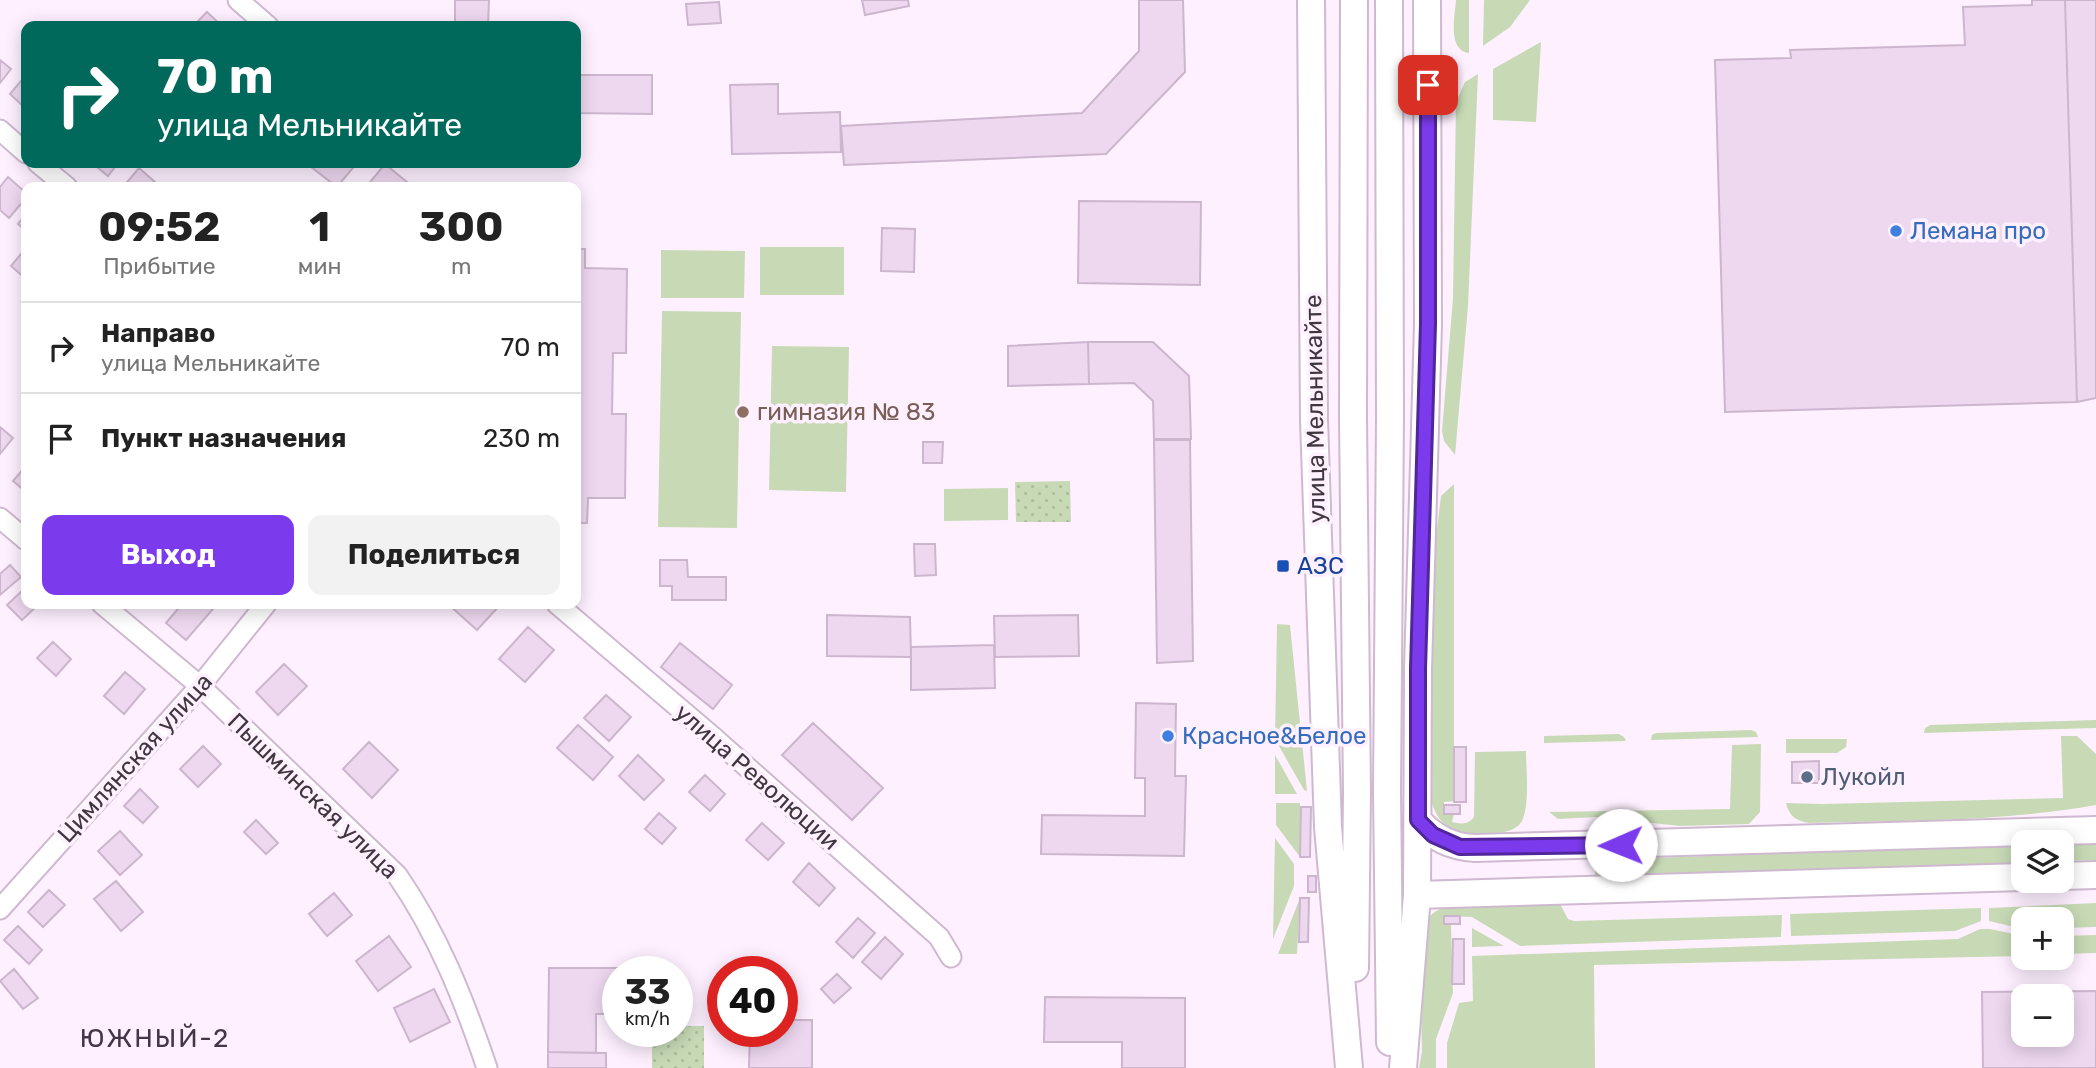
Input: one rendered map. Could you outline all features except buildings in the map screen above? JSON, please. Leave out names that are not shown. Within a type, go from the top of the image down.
[{"type":"main road","name":"улица Мельникайте","points":[[1311,0],[1314,420],[1327,813],[1350,1068]]},
{"type":"main road","name":"улица Мельникайте","points":[[1350,1068],[1355,964],[1357,792],[1353,418],[1354,0]]},
{"type":"main road","points":[[1389,0],[1387,791],[1391,1068]]},
{"type":"main road","points":[[1403,1068],[1418,895],[1418,669],[1428,324],[1427,0]]},
{"type":"main road","points":[[1428,48],[1433,0]]},
{"type":"main road","points":[[1418,820],[1433,835],[1445,842],[1475,848],[2096,830]]},
{"type":"main road","points":[[2074,876],[2096,875]]},
{"type":"main road","points":[[1418,895],[2011,877]]},
{"type":"street","points":[[238,0],[262,21]]},
{"type":"street","points":[[0,130],[21,149]]},
{"type":"street","points":[[44,168],[61,182]]},
{"type":"street","points":[[0,518],[21,536]]},
{"type":"street","name":"Пышминская улица","points":[[108,609],[200,686],[397,875],[418,905],[438,945],[471,1022],[487,1068]]},
{"type":"street","name":"Цимлянская улица","points":[[0,909],[200,686],[262,609]]},
{"type":"street","name":"улица Революции","points":[[563,609],[939,937],[951,957]]},
{"type":"green space","points":[[1456,0],[1469,0],[1469,53],[1462,51],[1455,39]]},
{"type":"green space","points":[[1484,0],[1530,0],[1510,27],[1483,46]]},
{"type":"green space","points":[[1541,42],[1536,122],[1493,120],[1493,69]]},
{"type":"green space","points":[[1478,74],[1468,306],[1455,455],[1444,441],[1442,431],[1453,298],[1456,102],[1465,82]]},
{"type":"green space","points":[[760,247],[844,247],[844,295],[760,295]]},
{"type":"green space","points":[[661,250],[745,251],[744,298],[661,298]]},
{"type":"green space","points":[[662,311],[741,312],[737,528],[658,527]]},
{"type":"green space","points":[[772,346],[849,347],[846,492],[769,490]]},
{"type":"green space","points":[[1070,481],[1071,522],[1016,522],[1015,482]]},
{"type":"green space","points":[[1454,484],[1454,801],[1444,802],[1444,814],[1454,814],[1452,822],[1458,823],[1467,823],[1474,817],[1475,752],[1526,751],[1527,796],[1522,821],[1509,831],[1498,833],[1475,834],[1447,826],[1437,815],[1429,793],[1429,673],[1435,546],[1441,496]]},
{"type":"green space","points":[[1008,488],[1008,520],[944,521],[944,489]]},
{"type":"green space","points":[[1277,624],[1290,625],[1307,791],[1275,739]]},
{"type":"green space","points":[[2096,720],[2096,728],[1924,733],[1925,728],[1930,725]]},
{"type":"green space","points":[[1756,732],[1758,737],[1651,740],[1656,733]]},
{"type":"green space","points":[[1619,734],[1626,741],[1544,743],[1544,736]]},
{"type":"green space","points":[[2061,736],[2077,736],[2096,754],[2096,805],[2025,815],[1809,823],[1794,817],[1786,803],[2063,798]]},
{"type":"green space","points":[[1786,739],[1847,739],[1846,747],[1837,753],[1786,753]]},
{"type":"green space","points":[[1761,744],[1760,812],[1749,824],[1680,826],[1598,817],[1558,819],[1549,812],[1730,809],[1732,745]]},
{"type":"green space","points":[[1275,755],[1297,794],[1275,794]]},
{"type":"green space","points":[[1276,803],[1300,803],[1300,857],[1276,825]]},
{"type":"green space","points":[[1275,838],[1294,864],[1294,886],[1273,939]]},
{"type":"green space","points":[[2096,842],[2096,860],[2074,861],[2074,843]]},
{"type":"green space","points":[[2011,845],[2011,863],[1595,878],[1595,860]]},
{"type":"green space","points":[[1300,898],[1297,954],[1278,954]]},
{"type":"green space","points":[[2096,903],[2096,927],[2074,928],[2074,907],[2011,907],[2011,926],[1989,921],[1989,908]]},
{"type":"green space","points":[[1560,904],[1568,919],[1574,921],[1782,915],[1781,937],[1520,946],[1472,917],[1445,916],[1444,924],[1451,924],[1453,993],[1436,1039],[1436,1068],[1419,1068],[1422,1051],[1421,960],[1430,916],[1438,910],[1454,905]]},
{"type":"green space","points":[[1981,908],[1981,921],[1955,931],[1791,936],[1790,914]]},
{"type":"green space","points":[[1472,928],[1504,946],[1472,947]]},
{"type":"green space","points":[[1980,929],[2011,933],[2011,956],[1594,965],[1595,1068],[1447,1068],[1447,1043],[1459,1003],[1473,1001],[1472,956],[1958,939]]},
{"type":"green space","points":[[2096,935],[2096,953],[2074,954],[2074,936]]},
{"type":"green space","points":[[693,1026],[704,1026],[704,1068],[652,1068],[652,1047],[693,1047]]},
{"type":"place","name":"Лемана про","points":[[1896,231]]},
{"type":"place","name":"гимназия № 83","points":[[743,412]]},
{"type":"place","name":"АЗС","points":[[1283,566]]},
{"type":"place","name":"Красное&Белое","points":[[1168,736]]},
{"type":"place","name":"Лукойл","points":[[1807,777]]},
{"type":"district","name":"ЮЖНЫЙ-2","points":[[155,1038]]},
{"type":"route","points":[[1428,85],[1428,324],[1418,669],[1418,820],[1433,835],[1460,847],[1621,845]]}]
